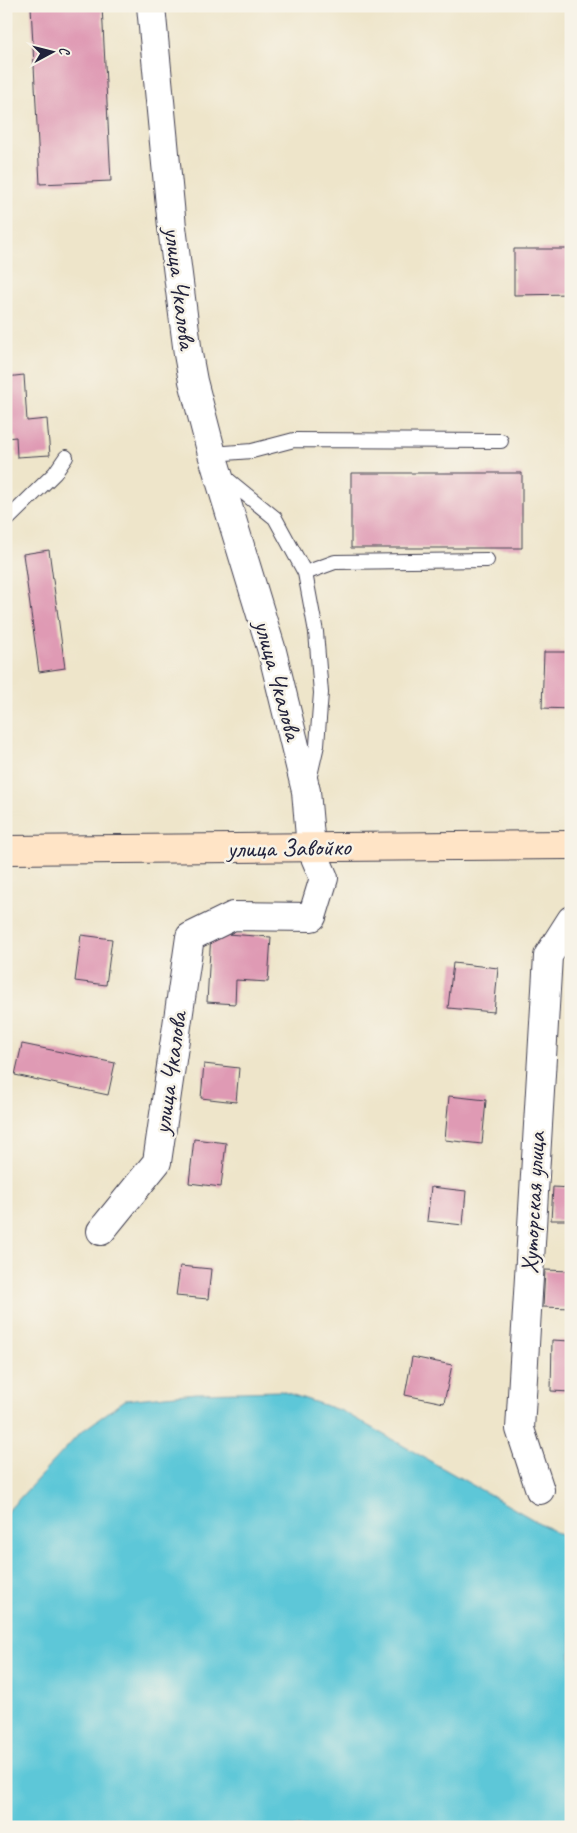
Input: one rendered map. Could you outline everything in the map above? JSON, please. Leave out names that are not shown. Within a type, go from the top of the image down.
[{"type":"main road","name":"улица Завойко","points":[[6,850],[571,845]]},
{"type":"street","name":"улица Чкалова","points":[[101,1231],[157,1162],[190,937],[232,916],[312,917],[324,878],[311,848],[306,791],[272,651],[215,463],[193,381],[172,228],[151,6]]},
{"type":"street","name":"Хуторская улица","points":[[540,1490],[520,1430],[548,956],[571,920]]},
{"type":"lane","points":[[306,791],[317,745],[321,693],[316,632],[305,573],[275,518],[215,463],[294,440],[501,441]]},
{"type":"lane","points":[[6,521],[55,473],[66,457]]},
{"type":"lane","points":[[305,573],[335,562],[487,560]]},
{"type":"water","points":[[281,1391],[342,1411],[571,1541],[571,1827],[6,1827],[6,1513],[81,1432],[125,1400],[196,1393]]},
{"type":"building","points":[[31,6],[102,6],[111,181],[40,184]]},
{"type":"building","points":[[514,249],[571,249],[571,294],[514,295]]},
{"type":"building","points":[[24,375],[27,421],[47,419],[50,455],[17,457],[16,437],[6,438],[6,377]]},
{"type":"building","points":[[351,473],[522,473],[522,548],[351,548]]},
{"type":"building","points":[[49,550],[65,668],[39,672],[23,554]]},
{"type":"building","points":[[544,652],[571,652],[571,709],[542,708]]},
{"type":"building","points":[[211,933],[271,937],[268,982],[236,980],[235,1004],[207,1002]]},
{"type":"building","points":[[81,935],[112,939],[106,985],[75,981]]},
{"type":"building","points":[[453,963],[498,968],[494,1012],[448,1008]]},
{"type":"building","points":[[22,1044],[115,1063],[108,1095],[15,1075]]},
{"type":"building","points":[[204,1064],[239,1068],[236,1102],[201,1098]]},
{"type":"building","points":[[449,1096],[486,1100],[482,1144],[445,1140]]},
{"type":"building","points":[[194,1139],[226,1143],[221,1187],[189,1183]]},
{"type":"building","points":[[431,1187],[466,1191],[463,1225],[427,1221]]},
{"type":"building","points":[[553,1187],[571,1188],[571,1220],[551,1220]]},
{"type":"building","points":[[180,1266],[211,1269],[208,1299],[176,1296]]},
{"type":"building","points":[[545,1270],[571,1271],[571,1308],[543,1307]]},
{"type":"building","points":[[552,1340],[571,1341],[571,1392],[551,1391]]},
{"type":"building","points":[[412,1357],[452,1365],[444,1403],[405,1395]]}]
